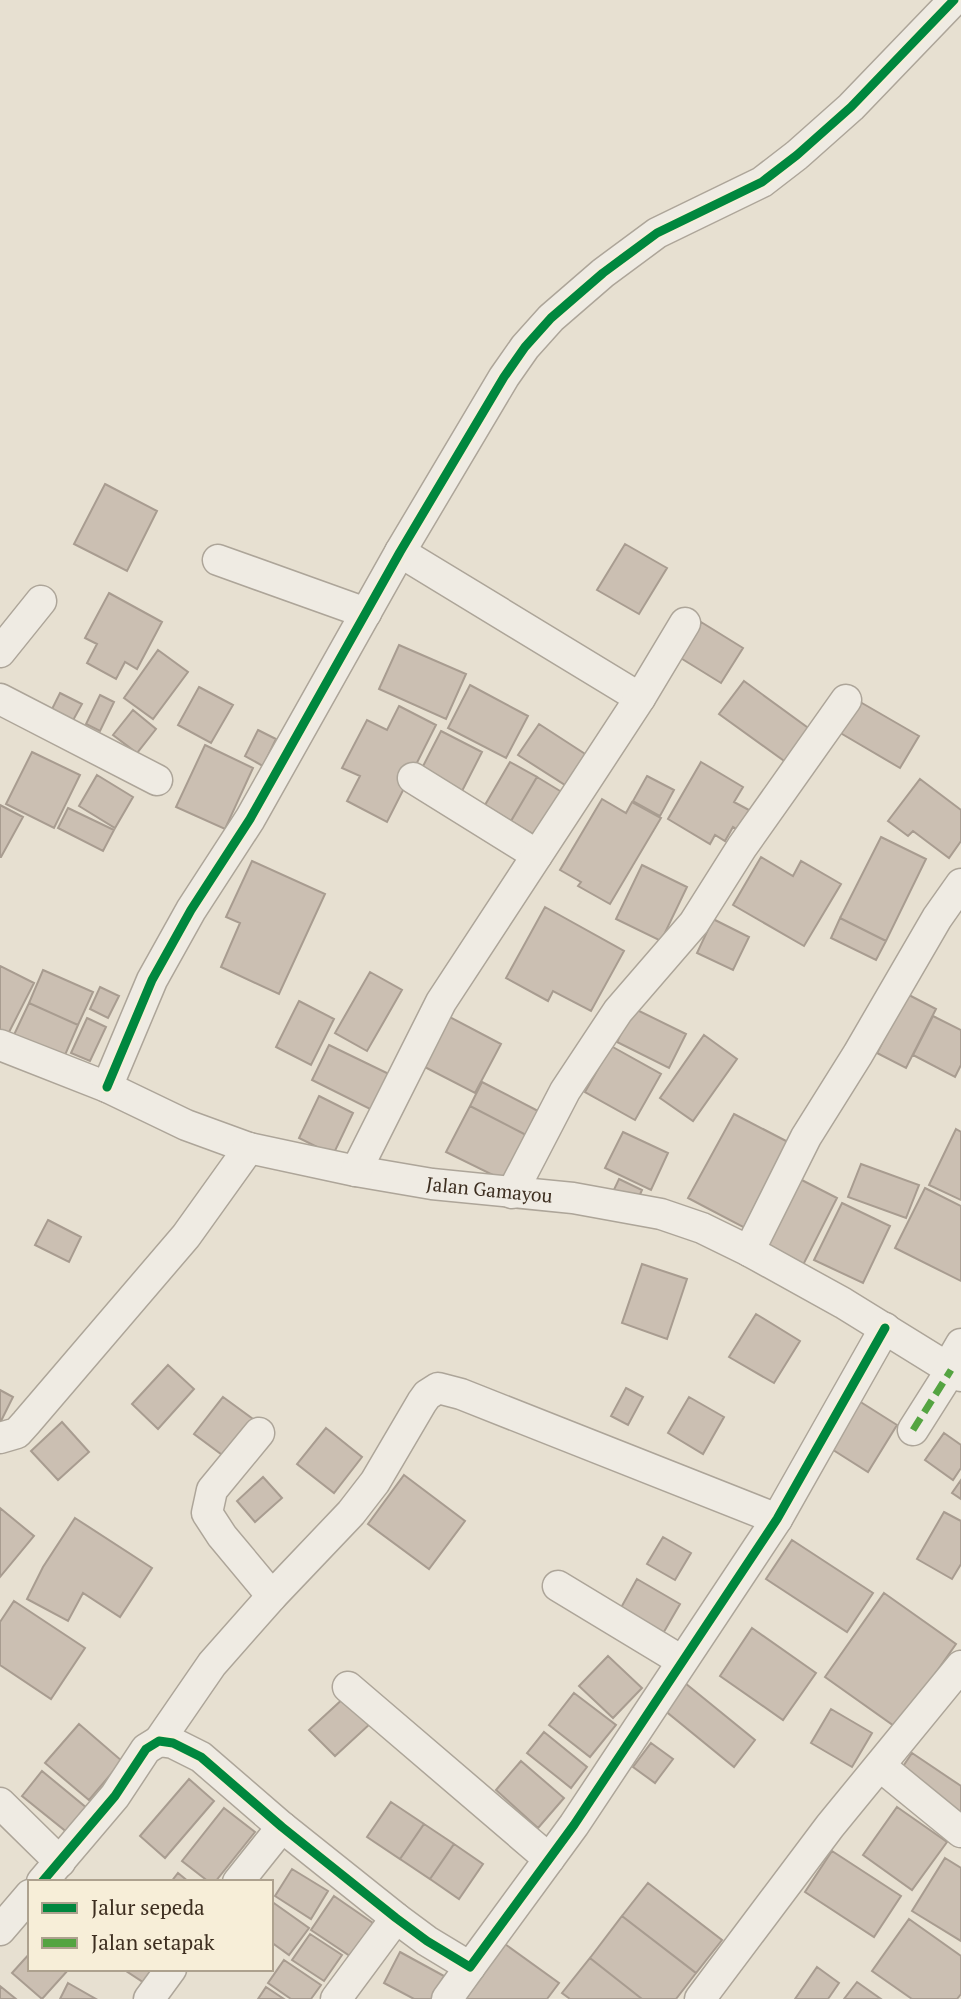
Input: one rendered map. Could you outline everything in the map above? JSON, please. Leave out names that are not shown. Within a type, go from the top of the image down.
[{"type":"street","points":[[107,1087],[152,980],[191,910],[250,819],[400,552],[525,347],[551,318],[603,273],[657,233],[762,182],[851,107],[954,0]]},
{"type":"street","points":[[400,552],[640,698]]},
{"type":"street","points":[[218,560],[366,613]]},
{"type":"street","points":[[0,651],[41,601]]},
{"type":"street","points":[[356,1171],[441,1002],[640,698],[685,623]]},
{"type":"street","points":[[0,699],[157,780]]},
{"type":"street","points":[[512,1193],[565,1091],[618,1011],[694,923],[846,700]]},
{"type":"street","points":[[413,778],[537,856]]},
{"type":"street","points":[[748,1251],[806,1137],[937,918],[961,884]]},
{"type":"street","name":"Jalan Gamayou","points":[[0,1045],[107,1087],[186,1125],[248,1149],[432,1184],[573,1198],[661,1214],[702,1228],[748,1251],[955,1364]]},
{"type":"street","points":[[0,1438],[17,1433],[26,1423],[186,1236],[248,1149]]},
{"type":"street","points":[[447,1999],[574,1825],[777,1519],[886,1328]]},
{"type":"street","points":[[913,1430],[955,1364]]},
{"type":"street","points":[[0,1803],[51,1872],[115,1796],[146,1749],[159,1741],[212,1664],[367,1493],[391,1458],[422,1402],[438,1388],[461,1394],[777,1519]]},
{"type":"street","points":[[259,1433],[212,1490],[207,1513],[222,1536],[272,1596]]},
{"type":"street","points":[[558,1586],[682,1661]]},
{"type":"street","points":[[700,1999],[814,1848],[961,1666]]},
{"type":"street","points":[[348,1687],[549,1859]]},
{"type":"street","points":[[159,1741],[173,1743],[201,1757],[282,1827],[396,1918],[471,1967]]},
{"type":"street","points":[[880,1766],[961,1832]]},
{"type":"street","points":[[241,1880],[282,1827]]},
{"type":"street","points":[[0,1930],[28,1897]]},
{"type":"street","points":[[336,1999],[396,1918]]},
{"type":"street","points":[[149,1999],[170,1971]]},
{"type":"building","points":[[105,484],[157,511],[127,571],[74,544]]},
{"type":"building","points":[[625,544],[667,568],[639,614],[597,590]]},
{"type":"building","points":[[109,593],[162,622],[137,669],[125,662],[116,679],[87,663],[97,644],[85,638]]},
{"type":"building","points":[[701,622],[743,648],[721,683],[679,657]]},
{"type":"building","points":[[399,645],[466,674],[446,719],[379,689]]},
{"type":"building","points":[[158,650],[188,672],[153,719],[124,698]]},
{"type":"building","points":[[744,681],[811,730],[787,763],[719,714]]},
{"type":"building","points":[[470,685],[528,716],[506,758],[448,728]]},
{"type":"building","points":[[199,687],[233,705],[211,743],[178,725]]},
{"type":"building","points":[[60,693],[82,704],[71,724],[50,713]]},
{"type":"building","points":[[100,695],[114,702],[100,731],[86,724]]},
{"type":"building","points":[[855,699],[919,736],[900,768],[837,731]]},
{"type":"building","points":[[399,706],[436,725],[387,822],[347,801],[360,776],[342,768],[367,720],[387,730]]},
{"type":"building","points":[[133,710],[156,729],[137,753],[113,735]]},
{"type":"building","points":[[539,724],[596,761],[576,792],[518,755]]},
{"type":"building","points":[[258,730],[276,739],[263,766],[245,756]]},
{"type":"building","points":[[441,731],[482,752],[459,797],[418,776]]},
{"type":"building","points":[[205,745],[253,768],[225,829],[176,807]]},
{"type":"building","points":[[32,752],[80,775],[54,828],[6,804]]},
{"type":"building","points":[[510,762],[537,777],[511,821],[485,805]]},
{"type":"building","points":[[701,762],[743,787],[734,802],[749,810],[738,830],[733,827],[725,841],[715,835],[710,844],[668,819]]},
{"type":"building","points":[[97,775],[133,797],[115,828],[79,806]]},
{"type":"building","points":[[647,776],[674,790],[660,816],[633,801]]},
{"type":"building","points":[[537,777],[570,797],[545,841],[511,821]]},
{"type":"building","points":[[920,779],[961,810],[961,841],[949,858],[913,831],[908,836],[888,821]]},
{"type":"building","points":[[602,799],[626,813],[632,802],[661,818],[610,904],[578,886],[581,882],[560,870]]},
{"type":"building","points":[[0,805],[23,817],[1,857],[0,857]]},
{"type":"building","points":[[68,808],[114,830],[103,851],[58,828]]},
{"type":"building","points":[[881,837],[926,859],[886,941],[840,918]]},
{"type":"building","points":[[761,857],[793,876],[801,861],[841,884],[804,946],[733,905]]},
{"type":"building","points":[[252,861],[325,894],[279,994],[221,967],[240,923],[226,917]]},
{"type":"building","points":[[642,865],[687,887],[661,941],[616,919]]},
{"type":"building","points":[[545,907],[624,951],[591,1011],[553,991],[548,1001],[506,978]]},
{"type":"building","points":[[840,918],[886,941],[876,960],[831,938]]},
{"type":"building","points":[[713,919],[749,937],[733,970],[697,953]]},
{"type":"building","points":[[0,966],[34,983],[5,1040],[0,1038]]},
{"type":"building","points":[[43,970],[93,992],[78,1025],[29,1003]]},
{"type":"building","points":[[370,972],[402,990],[367,1051],[335,1033]]},
{"type":"building","points":[[100,987],[119,996],[108,1018],[90,1009]]},
{"type":"building","points":[[907,994],[936,1009],[906,1068],[877,1053]]},
{"type":"building","points":[[299,1001],[334,1019],[311,1065],[276,1047]]},
{"type":"building","points":[[29,1003],[78,1025],[62,1062],[12,1039]]},
{"type":"building","points":[[633,1008],[686,1034],[669,1068],[617,1042]]},
{"type":"building","points":[[444,1014],[501,1044],[475,1093],[417,1063]]},
{"type":"building","points":[[933,1016],[961,1030],[961,1065],[955,1077],[913,1055]]},
{"type":"building","points":[[87,1018],[106,1027],[90,1061],[71,1053]]},
{"type":"building","points":[[704,1035],[737,1059],[693,1121],[660,1098]]},
{"type":"building","points":[[329,1045],[391,1075],[374,1111],[312,1080]]},
{"type":"building","points":[[611,1046],[661,1074],[635,1120],[585,1092]]},
{"type":"building","points":[[482,1082],[540,1112],[528,1136],[470,1106]]},
{"type":"building","points":[[319,1096],[353,1113],[333,1155],[299,1138]]},
{"type":"building","points":[[470,1106],[528,1136],[505,1181],[446,1152]]},
{"type":"building","points":[[734,1114],[790,1143],[745,1228],[688,1198]]},
{"type":"building","points":[[956,1129],[961,1132],[961,1200],[929,1185]]},
{"type":"building","points":[[623,1132],[668,1153],[651,1190],[605,1168]]},
{"type":"building","points":[[861,1164],[919,1185],[906,1218],[848,1197]]},
{"type":"building","points":[[790,1174],[837,1198],[803,1265],[756,1241]]},
{"type":"building","points":[[619,1179],[642,1190],[635,1206],[611,1196]]},
{"type":"building","points":[[925,1188],[961,1206],[961,1281],[895,1248]]},
{"type":"building","points":[[842,1203],[890,1226],[863,1283],[814,1260]]},
{"type":"building","points":[[48,1220],[81,1237],[69,1262],[35,1245]]},
{"type":"building","points":[[642,1264],[687,1279],[667,1339],[622,1323]]},
{"type":"building","points":[[756,1314],[800,1341],[774,1383],[729,1357]]},
{"type":"building","points":[[168,1365],[194,1389],[158,1429],[132,1404]]},
{"type":"building","points":[[626,1388],[643,1397],[628,1425],[611,1416]]},
{"type":"building","points":[[0,1390],[13,1397],[0,1423]]},
{"type":"building","points":[[223,1397],[253,1419],[225,1457],[194,1434]]},
{"type":"building","points":[[689,1397],[724,1417],[703,1454],[668,1433]]},
{"type":"building","points":[[859,1401],[897,1425],[868,1472],[830,1448]]},
{"type":"building","points":[[62,1422],[89,1452],[58,1480],[31,1451]]},
{"type":"building","points":[[326,1428],[362,1457],[334,1493],[297,1464]]},
{"type":"building","points":[[944,1433],[961,1445],[961,1468],[953,1480],[925,1460]]},
{"type":"building","points":[[404,1475],[465,1521],[429,1569],[368,1524]]},
{"type":"building","points":[[263,1477],[282,1498],[255,1522],[237,1501]]},
{"type":"building","points":[[961,1480],[961,1499],[952,1493]]},
{"type":"building","points":[[0,1508],[34,1536],[0,1577]]},
{"type":"building","points":[[944,1512],[961,1521],[961,1564],[952,1579],[917,1559]]},
{"type":"building","points":[[75,1518],[152,1568],[120,1617],[83,1593],[68,1621],[27,1599],[43,1567]]},
{"type":"building","points":[[663,1537],[691,1553],[675,1580],[647,1564]]},
{"type":"building","points":[[792,1540],[873,1593],[847,1632],[766,1579]]},
{"type":"building","points":[[637,1579],[680,1604],[661,1637],[618,1613]]},
{"type":"building","points":[[884,1593],[956,1644],[897,1728],[825,1677]]},
{"type":"building","points":[[14,1601],[85,1648],[51,1699],[0,1665],[0,1622]]},
{"type":"building","points":[[752,1628],[816,1673],[783,1720],[720,1676]]},
{"type":"building","points":[[608,1656],[642,1688],[613,1718],[579,1686]]},
{"type":"building","points":[[685,1683],[755,1740],[734,1767],[663,1709]]},
{"type":"building","points":[[574,1693],[616,1725],[590,1757],[549,1725]]},
{"type":"building","points":[[346,1696],[371,1723],[335,1756],[309,1730]]},
{"type":"building","points":[[831,1709],[872,1733],[852,1767],[811,1743]]},
{"type":"building","points":[[79,1724],[122,1761],[89,1800],[45,1763]]},
{"type":"building","points":[[544,1732],[587,1767],[571,1788],[527,1753]]},
{"type":"building","points":[[651,1743],[673,1759],[655,1783],[633,1767]]},
{"type":"building","points":[[912,1753],[961,1786],[961,1820],[896,1777]]},
{"type":"building","points":[[521,1761],[564,1798],[538,1828],[496,1790]]},
{"type":"building","points":[[42,1771],[88,1809],[68,1833],[22,1796]]},
{"type":"building","points":[[189,1779],[214,1801],[165,1858],[140,1836]]},
{"type":"building","points":[[391,1802],[424,1824],[400,1859],[367,1837]]},
{"type":"building","points":[[897,1807],[947,1842],[912,1890],[863,1855]]},
{"type":"building","points":[[224,1808],[255,1832],[217,1880],[206,1880],[182,1861]]},
{"type":"building","points":[[424,1824],[454,1844],[430,1879],[400,1859]]},
{"type":"building","points":[[454,1844],[483,1864],[459,1899],[430,1879]]},
{"type":"building","points":[[832,1851],[901,1896],[874,1937],[805,1892]]},
{"type":"building","points":[[945,1858],[961,1868],[961,1941],[912,1911]]},
{"type":"building","points":[[292,1869],[328,1891],[311,1919],[275,1896]]},
{"type":"building","points":[[178,1873],[187,1880],[173,1880]]},
{"type":"building","points":[[648,1883],[722,1940],[696,1973],[622,1916]]},
{"type":"building","points":[[334,1896],[373,1923],[350,1956],[311,1930]]},
{"type":"building","points":[[273,1902],[309,1928],[289,1955],[273,1943]]},
{"type":"building","points":[[622,1916],[696,1973],[676,1999],[642,1999],[590,1958]]},
{"type":"building","points":[[909,1919],[961,1956],[961,1994],[957,1999],[912,1999],[872,1971]]},
{"type":"building","points":[[310,1934],[342,1955],[324,1981],[292,1960]]},
{"type":"building","points":[[505,1944],[559,1983],[547,1999],[465,1999]]},
{"type":"building","points":[[400,1952],[444,1976],[432,1999],[414,1999],[384,1983]]},
{"type":"building","points":[[28,1955],[28,1971],[67,1971],[42,1999],[12,1973]]},
{"type":"building","points":[[590,1958],[642,1999],[570,1999],[562,1993]]},
{"type":"building","points":[[284,1960],[321,1985],[311,1999],[291,1999],[268,1983]]},
{"type":"building","points":[[817,1967],[839,1983],[828,1999],[795,1999]]},
{"type":"building","points":[[126,1971],[155,1971],[146,1984]]},
{"type":"building","points":[[857,1982],[881,1999],[844,1999]]},
{"type":"building","points":[[68,1983],[96,1999],[60,1999]]},
{"type":"building","points":[[0,1986],[16,1999],[0,1999]]},
{"type":"building","points":[[266,1987],[284,1999],[258,1999]]},
{"type":"marked path","points":[[913,1430],[951,1370]]},
{"type":"cycle path","points":[[107,1087],[152,980],[191,910],[250,819],[400,552],[504,377],[525,347],[551,318],[603,273],[657,233],[762,182],[797,155],[851,107],[954,0]]},
{"type":"cycle path","points":[[44,1880],[115,1796],[146,1749],[159,1741],[173,1743],[201,1757],[282,1827],[396,1918],[470,1967],[574,1825],[777,1519],[885,1328]]}]
